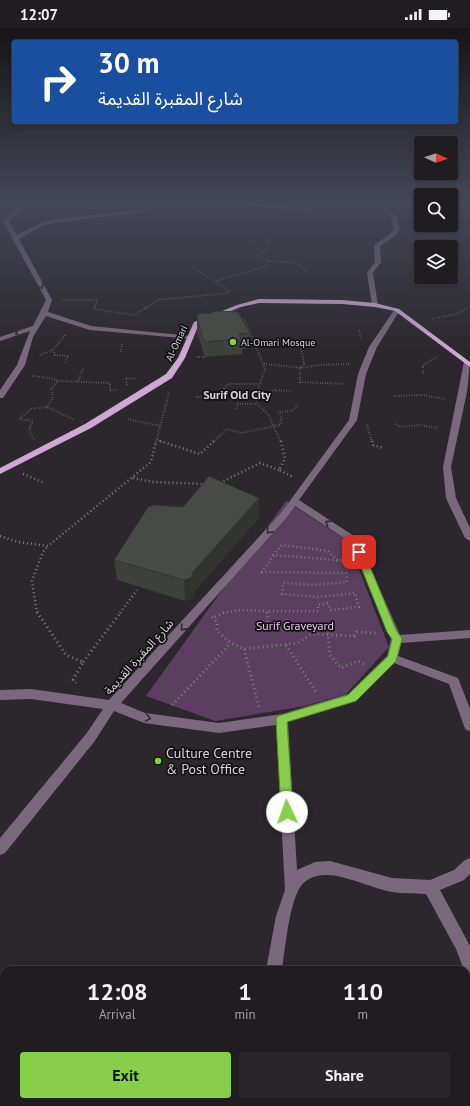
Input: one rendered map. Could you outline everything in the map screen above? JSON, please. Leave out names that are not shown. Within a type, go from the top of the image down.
[{"type":"main road","name":"Al-Omari","points":[[0,471],[88,426],[169,376],[174,371],[191,338],[196,323],[239,306],[259,301],[342,302],[375,305],[397,310],[468,364]]},
{"type":"street","points":[[0,396],[21,365],[30,338],[44,313],[49,300],[24,252]]},
{"type":"street","points":[[375,305],[370,273],[378,262],[377,252]]},
{"type":"street","name":"شارع المقبرة القديمة","points":[[397,310],[373,347],[362,374],[353,420],[278,521],[112,705],[144,718],[219,728],[282,719],[352,698],[392,658],[398,639]]},
{"type":"street","points":[[44,313],[90,328],[191,338]]},
{"type":"street","points":[[0,339],[36,327]]},
{"type":"street","points":[[468,364],[447,467],[450,498],[470,538]]},
{"type":"street","points":[[294,501],[354,540],[392,632],[398,639],[470,634]]},
{"type":"street","points":[[392,658],[454,681],[470,726]]},
{"type":"street","points":[[0,695],[31,694],[112,705],[90,738],[0,848]]},
{"type":"street","points":[[282,719],[292,890]]},
{"type":"street","points":[[275,966],[283,916],[295,881],[304,874],[321,868],[330,868],[392,885],[430,887],[459,875],[470,865]]},
{"type":"street","points":[[430,887],[462,945],[470,966]]},
{"type":"path","points":[[263,252],[258,256],[269,261],[297,263],[307,272]]},
{"type":"path","points":[[215,281],[260,268],[267,265],[269,261]]},
{"type":"path","points":[[194,268],[215,281],[236,300],[239,306],[265,369],[258,384],[257,404]]},
{"type":"path","points":[[62,300],[97,300],[94,309],[134,314],[158,300],[229,293]]},
{"type":"path","points":[[34,357],[53,350],[67,332]]},
{"type":"path","points":[[246,343],[300,342],[304,364],[300,368],[300,382],[348,384]]},
{"type":"path","points":[[53,350],[55,355],[68,356],[65,363]]},
{"type":"path","points":[[423,373],[423,366],[443,354]]},
{"type":"path","points":[[264,364],[275,364],[300,368],[343,363],[354,364]]},
{"type":"path","points":[[78,381],[83,368]]},
{"type":"path","points":[[28,375],[50,378],[58,381],[110,383],[110,391],[122,390]]},
{"type":"path","points":[[82,662],[66,655],[37,614],[32,581],[43,552],[48,546],[151,462],[171,384],[169,376]]},
{"type":"path","points":[[128,390],[126,378],[138,379]]},
{"type":"path","points":[[47,407],[53,398],[51,389],[58,381]]},
{"type":"path","points":[[196,397],[221,398],[223,389],[228,384],[258,384]]},
{"type":"path","points":[[257,398],[266,397],[273,390],[291,391]]},
{"type":"path","points":[[394,396],[422,395],[448,400]]},
{"type":"path","points":[[236,409],[238,404],[257,404],[268,414],[283,446],[285,459],[279,470]]},
{"type":"path","points":[[157,440],[200,454],[227,429],[241,433],[280,425],[282,417],[278,412],[292,411],[298,405]]},
{"type":"path","points":[[38,442],[29,432],[29,426],[33,420],[19,419],[28,410],[39,407],[47,407],[75,420]]},
{"type":"path","points":[[123,418],[160,426]]},
{"type":"path","points":[[367,424],[373,445],[383,448]]},
{"type":"path","points":[[395,424],[401,427],[419,425],[443,428]]},
{"type":"path","points":[[220,483],[260,463],[279,470],[296,479]]},
{"type":"path","points":[[17,472],[44,483]]},
{"type":"path","points":[[132,478],[154,482],[205,484]]},
{"type":"path","points":[[0,536],[18,542],[48,546]]},
{"type":"path","points":[[214,618],[220,613],[230,610],[318,611],[318,605],[327,603],[331,610],[359,607],[355,593],[318,597],[282,594],[283,583],[313,585],[347,582],[346,573],[262,572],[282,545],[328,551],[338,561]]},
{"type":"path","points":[[274,556],[351,562],[348,556]]},
{"type":"path","points":[[79,686],[73,680],[82,662],[137,590]]},
{"type":"path","points":[[267,611],[268,625],[327,624],[330,655],[340,668],[358,661],[368,667]]},
{"type":"path","points":[[208,615],[214,618],[217,622],[217,631],[232,643],[244,649],[298,643],[311,634],[354,636],[357,632],[381,633]]},
{"type":"path","points":[[167,710],[232,643]]},
{"type":"path","points":[[286,645],[318,695]]},
{"type":"path","points":[[244,649],[260,712]]},
{"type":"green space","name":"Surif Graveyard","points":[[286,501],[348,541],[389,647],[346,694],[305,706],[215,721],[146,696]]},
{"type":"building","points":[[215,311],[238,312],[250,333],[239,334],[242,339],[204,342],[197,318],[198,314],[211,313]]},
{"type":"building","points":[[209,476],[259,498],[193,572],[191,578],[184,580],[114,560],[148,507],[155,505],[183,507]]},
{"type":"place","name":"Al-Omari Mosque","points":[[233,342]]},
{"type":"place","name":"Culture Centre & Post Office","points":[[158,761]]},
{"type":"district","name":"Surif Old City","points":[[237,395]]},
{"type":"route","points":[[287,812],[282,719],[352,698],[392,658],[398,639],[392,632],[359,552]]}]
